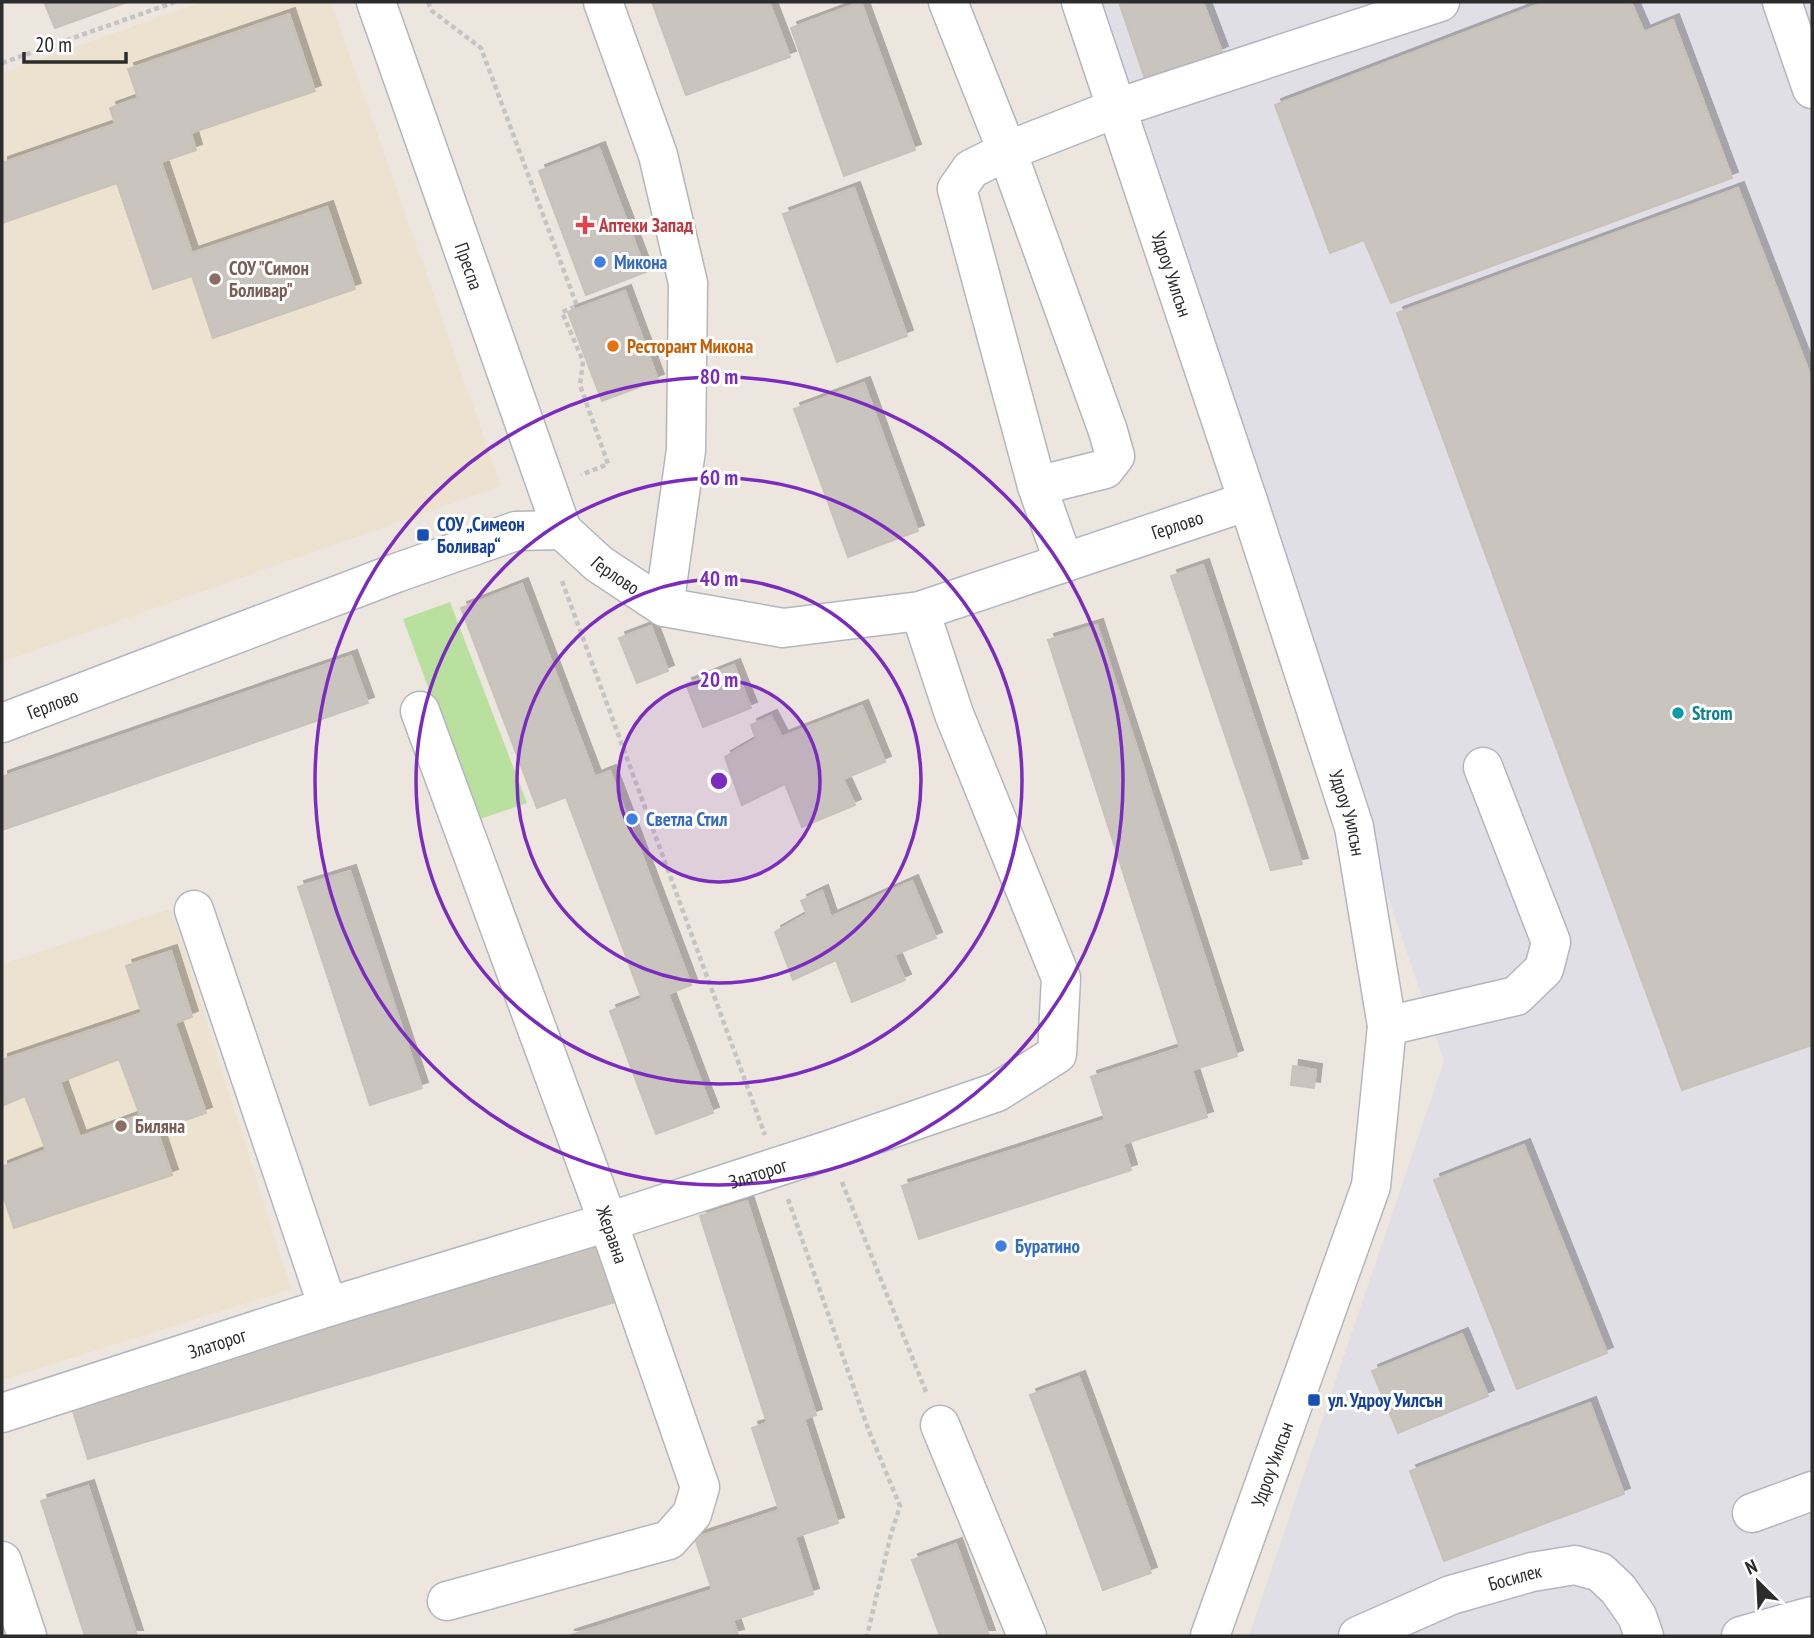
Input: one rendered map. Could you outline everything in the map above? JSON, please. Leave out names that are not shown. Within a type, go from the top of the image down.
[{"type":"street","name":"Преспа","points":[[376,2],[547,489],[553,530]]},
{"type":"street","points":[[603,2],[658,155],[688,283],[686,450],[664,607]]},
{"type":"street","points":[[948,2],[1007,151],[1115,456],[1105,469],[1037,486]]},
{"type":"street","name":"Удроу Уилсън","points":[[1081,2],[1354,827],[1387,1026],[1371,1186],[1209,1636]]},
{"type":"street","points":[[1064,563],[1037,486],[957,189],[971,169],[1007,151],[1116,108],[1440,2]]},
{"type":"street","points":[[1782,2],[1812,89]]},
{"type":"street","name":"Герлово","points":[[2,723],[396,573],[516,531],[553,530],[664,607],[783,628],[920,611],[1248,501]]},
{"type":"street","name":"Златорог","points":[[2,1413],[328,1307],[608,1222],[829,1150],[996,1092],[1057,1054],[1061,978],[954,715],[920,611]]},
{"type":"street","name":"Жеравна","points":[[420,711],[608,1222],[700,1487],[692,1514],[670,1540],[447,1601]]},
{"type":"street","points":[[1387,1026],[1516,996],[1544,970],[1551,942],[1483,767]]},
{"type":"street","points":[[194,910],[328,1307]]},
{"type":"street","points":[[940,1425],[1027,1636]]},
{"type":"street","points":[[1752,1513],[1812,1491]]},
{"type":"street","points":[[2,1562],[27,1636]]},
{"type":"street","name":"Босилек","points":[[1358,1636],[1451,1595],[1532,1572],[1575,1566],[1600,1572],[1618,1589],[1636,1616],[1644,1636]]},
{"type":"street","points":[[1741,1636],[1812,1616]]},
{"type":"path","points":[[2,63],[175,2]]},
{"type":"path","points":[[428,2],[432,11],[481,48],[577,306],[562,312],[583,361],[580,385],[608,464],[547,489]]},
{"type":"path","points":[[553,530],[769,1145]]},
{"type":"path","points":[[829,1150],[940,1425]]},
{"type":"path","points":[[787,1197],[869,1431],[900,1506],[867,1636]]},
{"type":"shaded area","name":"СОУ \"Симон Боливар\"","points":[[202,2],[331,2],[501,486],[2,662],[2,73]]},
{"type":"shaded area","points":[[1083,2],[1812,2],[1812,1636],[1249,1636],[1444,1061]]},
{"type":"shaded area","name":"Биляна","points":[[171,909],[291,1289],[2,1380],[2,964]]},
{"type":"green space","points":[[450,602],[527,803],[477,820],[403,619]]},
{"type":"building","points":[[44,2],[127,2],[55,28]]},
{"type":"building","points":[[652,2],[769,2],[790,57],[686,95]]},
{"type":"building","points":[[861,2],[915,150],[844,176],[791,28]]},
{"type":"building","points":[[1119,2],[1203,2],[1222,52],[1147,85]]},
{"type":"building","points":[[1545,2],[1631,2],[1644,32],[1673,20],[1732,178],[1391,303],[1364,240],[1330,253],[1275,105]]},
{"type":"building","points":[[289,14],[315,91],[191,133],[196,150],[161,162],[192,253],[327,207],[355,289],[213,338],[192,276],[153,289],[117,183],[2,223],[2,163],[115,124],[110,108],[138,98],[128,69]]},
{"type":"building","points":[[599,148],[646,272],[586,295],[539,171]]},
{"type":"building","points":[[854,188],[907,336],[837,362],[783,214]]},
{"type":"building","name":"Strom","points":[[1738,188],[1812,380],[1812,1045],[1682,1090],[1397,313]]},
{"type":"building","name":"Ресторант Микона","points":[[625,291],[658,380],[602,401],[568,312]]},
{"type":"building","points":[[864,383],[918,531],[848,557],[794,409]]},
{"type":"building","points":[[1203,565],[1302,864],[1271,870],[1171,576]]},
{"type":"building","points":[[522,584],[595,777],[610,771],[691,985],[668,994],[713,1113],[656,1134],[610,1011],[642,999],[566,797],[537,808],[461,608]]},
{"type":"building","points":[[1097,625],[1237,1056],[1192,1070],[1207,1117],[1123,1144],[1131,1170],[919,1239],[902,1186],[1105,1120],[1091,1077],[1180,1048],[1048,640]]},
{"type":"building","points":[[651,626],[668,671],[637,683],[619,638]]},
{"type":"building","points":[[351,656],[368,703],[2,830],[2,777]]},
{"type":"building","points":[[734,665],[751,708],[703,727],[686,684]]},
{"type":"building","points":[[862,706],[885,762],[843,779],[855,805],[802,827],[785,784],[742,805],[725,757],[756,739],[751,725],[771,716],[782,737]]},
{"type":"building","points":[[350,871],[422,1088],[370,1105],[298,887]]},
{"type":"building","points":[[912,881],[936,938],[894,955],[905,980],[852,1002],[836,960],[793,980],[775,932],[807,914],[801,901],[822,891],[831,917]]},
{"type":"building","points":[[171,951],[192,1017],[175,1023],[206,1113],[157,1130],[172,1175],[14,1228],[2,1192],[2,1167],[46,1150],[25,1096],[2,1106],[2,1060],[142,1013],[126,966]],"holes":[[[119,1059],[140,1115],[80,1137],[60,1082]]]},
{"type":"building","points":[[1293,1066],[1316,1070],[1314,1088],[1291,1085]]},
{"type":"building","points":[[1524,1145],[1607,1353],[1517,1389],[1434,1180]]},
{"type":"building","points":[[747,1201],[816,1415],[804,1419],[838,1523],[795,1537],[813,1594],[733,1620],[738,1635],[734,1636],[568,1636],[712,1590],[695,1538],[779,1510],[752,1428],[767,1423],[700,1216]]},
{"type":"building","points":[[600,1243],[618,1301],[88,1459],[70,1402]]},
{"type":"building","points":[[1462,1334],[1488,1396],[1398,1433],[1372,1371]]},
{"type":"building","points":[[1079,1377],[1151,1573],[1103,1590],[1030,1395]]},
{"type":"building","points":[[1590,1403],[1624,1494],[1444,1561],[1410,1471]]},
{"type":"building","points":[[88,1486],[137,1636],[85,1636],[41,1501]]},
{"type":"building","points":[[956,1544],[989,1636],[940,1636],[912,1560]]},
{"type":"place","name":"Аптеки Запад","points":[[585,225]]},
{"type":"place","name":"Микона","points":[[600,262]]},
{"type":"place","name":"СОУ \"Симон Боливар\"","points":[[215,279]]},
{"type":"place","name":"Ресторант Микона","points":[[613,346]]},
{"type":"place","name":"СОУ „Симеон Боливар“","points":[[423,535]]},
{"type":"place","name":"Strom","points":[[1678,713]]},
{"type":"place","name":"Светла Стил","points":[[632,819]]},
{"type":"place","name":"Биляна","points":[[121,1126]]},
{"type":"place","name":"Буратино","points":[[1001,1246]]},
{"type":"place","name":"ул. Удроу Уилсън","points":[[1314,1400]]}]
